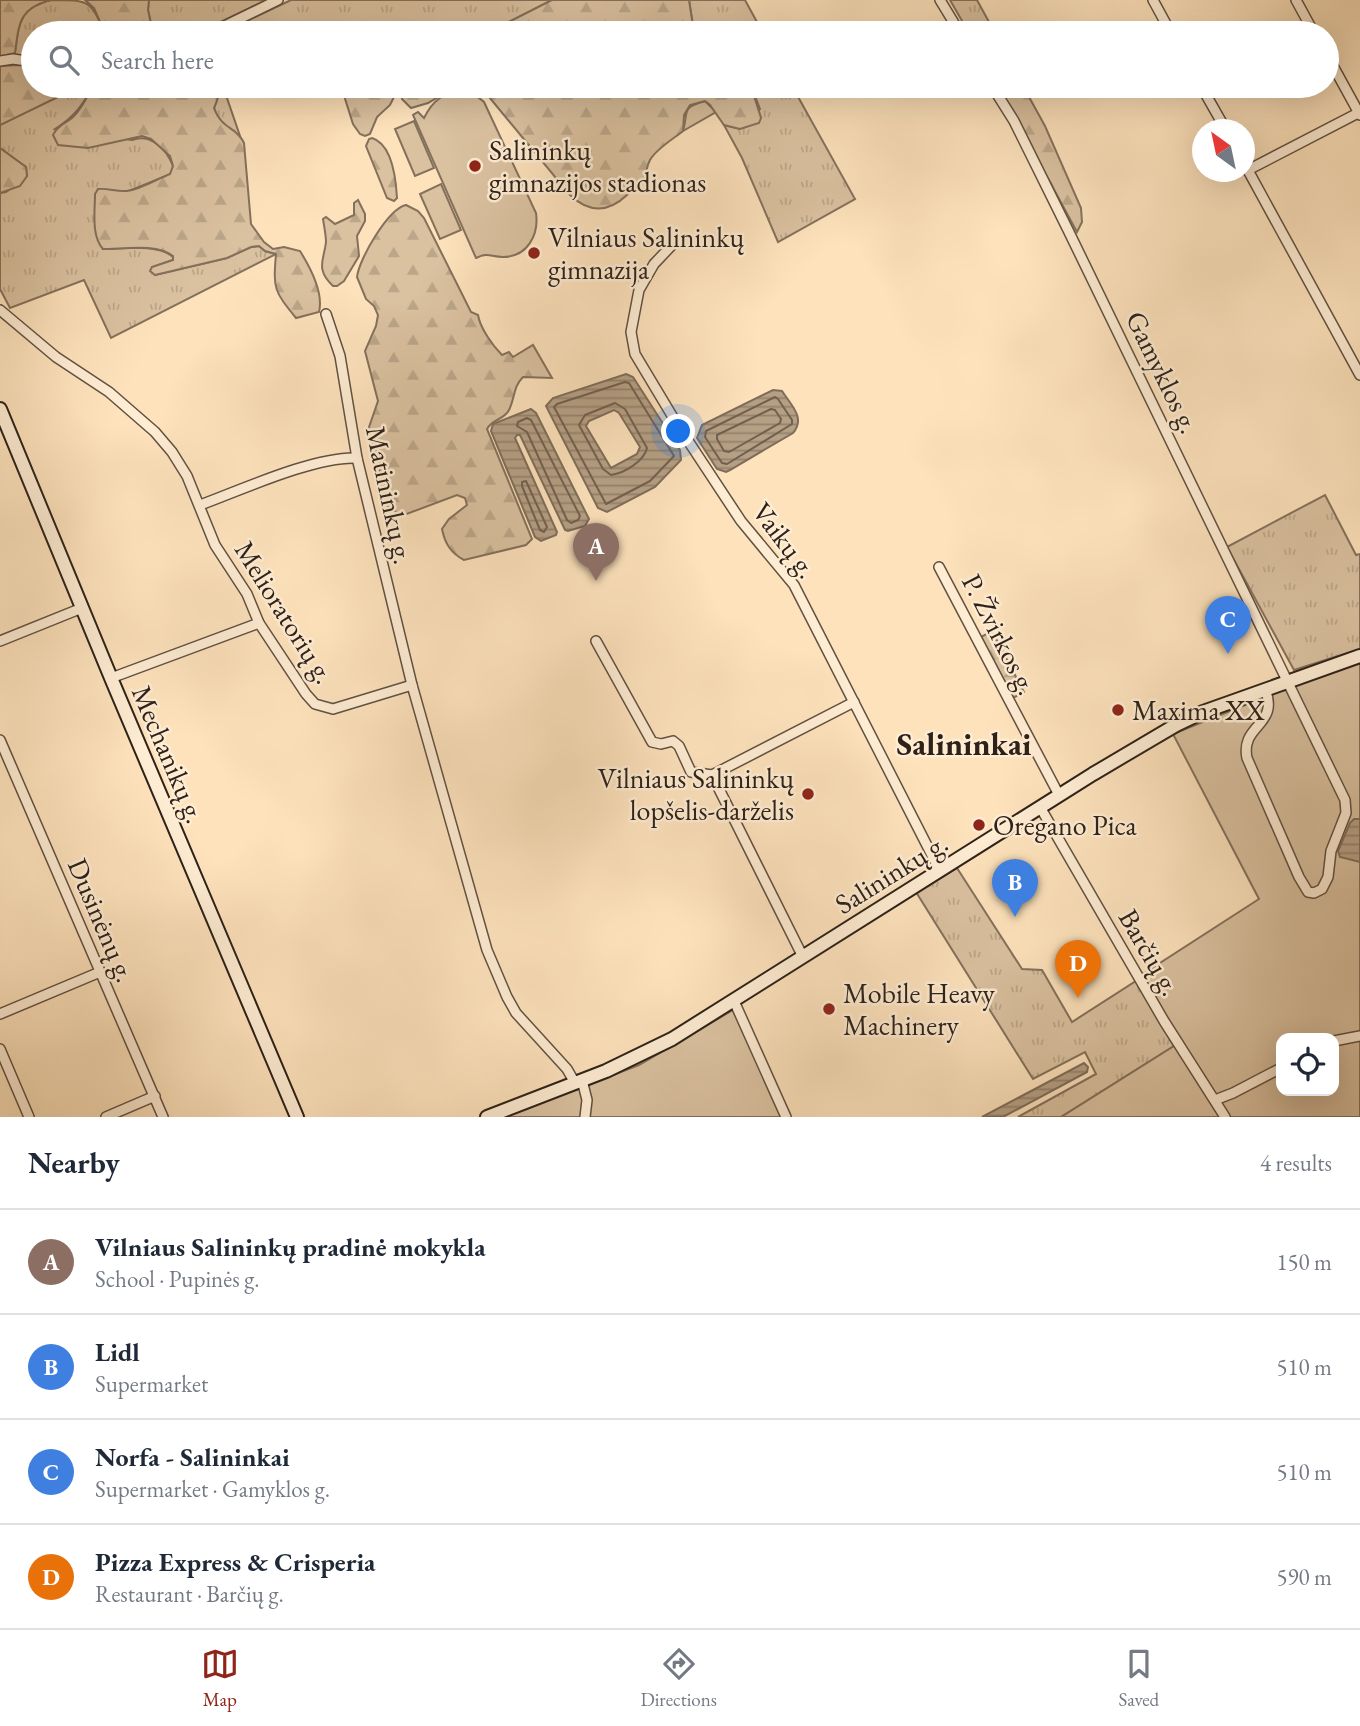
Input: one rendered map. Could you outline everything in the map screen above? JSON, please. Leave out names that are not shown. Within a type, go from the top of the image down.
[{"type":"main road","name":"Mechanikų g.","points":[[0,409],[297,1117]]},
{"type":"main road","name":"Salininkų g.","points":[[487,1117],[652,1050],[1176,725],[1203,712],[1360,656]]},
{"type":"street","points":[[235,21],[278,0]]},
{"type":"street","points":[[940,0],[953,21]]},
{"type":"street","points":[[1153,0],[1164,21]]},
{"type":"street","points":[[1296,0],[1307,21]]},
{"type":"street","points":[[0,61],[21,60]]},
{"type":"street","points":[[1255,163],[1359,113],[1339,77]]},
{"type":"street","name":"Gamyklos g.","points":[[1000,98],[1014,121],[1068,230],[1345,800],[1347,810],[1331,851],[1326,884],[1314,893],[1308,891],[1299,877],[1247,758],[1248,740],[1269,712],[1270,701],[1265,689]]},
{"type":"street","points":[[1208,98],[1220,119]]},
{"type":"street","points":[[1254,182],[1360,375]]},
{"type":"street","name":"Vaikų g.","points":[[672,245],[654,264],[639,290],[631,332],[635,354],[741,521],[794,585],[940,871]]},
{"type":"street","name":"Melioratorių g.","points":[[0,310],[56,357],[109,392],[155,432],[172,452],[187,476],[215,545],[247,594],[260,622],[306,694],[316,704],[333,709],[412,685]]},
{"type":"street","name":"Matininkų g.","points":[[326,314],[340,356],[357,458],[412,685]]},
{"type":"street","points":[[200,505],[332,459],[357,458]]},
{"type":"street","name":"P. Žvirkos g.","points":[[939,567],[1059,796]]},
{"type":"street","points":[[0,640],[82,608]]},
{"type":"street","points":[[111,678],[260,622]]},
{"type":"street","points":[[596,641],[652,741],[661,744],[673,741],[679,746],[691,772],[712,775],[854,702]]},
{"type":"street","points":[[412,685],[471,899],[492,962],[516,1013],[578,1081],[587,1100],[585,1117]]},
{"type":"street","name":"Dusinėnų g.","points":[[0,740],[163,1117]]},
{"type":"street","points":[[712,775],[803,957]]},
{"type":"street","name":"Barčių g.","points":[[1040,807],[1164,1021],[1224,1117]]},
{"type":"street","points":[[0,1014],[100,972]]},
{"type":"street","points":[[734,1001],[786,1117]]},
{"type":"street","points":[[1339,1040],[1360,1036]]},
{"type":"street","points":[[0,1049],[29,1117]]},
{"type":"street","points":[[1215,1100],[1276,1070]]},
{"type":"street","points":[[106,1117],[155,1096]]},
{"type":"green space","points":[[0,0],[51,0],[32,7],[27,12],[21,21],[15,53],[0,57]]},
{"type":"green space","points":[[51,0],[81,2],[92,8],[99,21],[21,21],[32,7]]},
{"type":"green space","points":[[85,0],[149,0],[150,21],[100,21],[94,8]]},
{"type":"green space","points":[[149,0],[266,0],[223,21],[150,21]]},
{"type":"green space","points":[[291,0],[552,0],[511,21],[247,21]]},
{"type":"green space","points":[[552,0],[689,0],[692,21],[511,21]]},
{"type":"green space","points":[[689,0],[745,0],[756,21],[692,21]]},
{"type":"green space","points":[[950,0],[977,0],[988,21],[962,21]]},
{"type":"green space","points":[[21,22],[21,56],[9,54],[15,52]]},
{"type":"green space","points":[[21,65],[21,98],[56,98],[0,125],[0,66]]},
{"type":"green space","points":[[56,98],[87,98],[68,120],[55,129],[132,140],[151,140],[162,148],[173,166],[171,174],[129,191],[118,191],[103,249],[149,248],[173,257],[173,260],[152,267],[155,275],[227,258],[251,247],[259,246],[276,254],[111,338],[84,280],[10,308],[0,289],[0,193],[6,192],[27,176],[26,167],[0,148],[0,125]]},
{"type":"green space","points":[[86,98],[217,98],[214,108],[217,115],[244,143],[251,224],[264,242],[273,249],[284,247],[300,251],[318,288],[319,312],[296,318],[283,302],[275,283],[276,254],[259,246],[227,258],[155,275],[150,271],[152,267],[173,260],[173,256],[149,248],[103,249],[99,244],[94,223],[95,194],[98,189],[132,190],[170,174],[173,166],[170,156],[151,139],[142,136],[88,148],[58,145],[53,135]]},
{"type":"green space","points":[[218,98],[227,98],[240,136],[218,121],[214,108]]},
{"type":"green space","points":[[345,98],[394,98],[377,117],[370,134],[360,134],[353,124]]},
{"type":"green space","points":[[402,98],[436,98],[411,108]]},
{"type":"green space","name":"Salininkų gimnazijos stadionas","points":[[479,98],[484,102],[536,213],[536,229],[530,243],[519,253],[512,256],[487,255],[476,258],[413,115],[418,112],[424,118],[439,99]]},
{"type":"green space","points":[[490,98],[755,98],[761,118],[759,123],[740,129],[724,125],[705,101],[690,105],[684,115],[683,131],[653,156],[641,183],[613,205],[591,208],[570,195]]},
{"type":"green space","points":[[756,98],[799,98],[855,199],[778,242],[742,158],[724,125],[740,129],[760,109]]},
{"type":"green space","points":[[1004,98],[1030,98],[1045,126],[1081,208],[1082,222],[1077,232]]},
{"type":"green space","points":[[705,101],[716,112],[683,131],[689,108]]},
{"type":"green space","points":[[414,121],[434,168],[415,176],[395,129]]},
{"type":"green space","points":[[372,138],[384,147],[392,164],[397,198],[394,201],[387,198],[366,146]]},
{"type":"green space","points":[[0,148],[26,167],[27,176],[20,186],[0,193]]},
{"type":"green space","points":[[441,184],[461,230],[440,239],[420,194]]},
{"type":"green space","points":[[358,200],[365,214],[365,221],[357,236],[359,256],[344,281],[333,286],[322,269],[326,242],[323,219],[326,217],[335,224],[354,215],[354,203]]},
{"type":"green space","points":[[406,205],[418,211],[424,218],[471,312],[478,315],[484,331],[498,351],[502,355],[509,352],[513,357],[533,345],[552,378],[523,377],[517,385],[507,413],[487,429],[532,539],[526,545],[464,560],[449,548],[442,529],[449,519],[467,505],[465,498],[457,495],[404,515],[389,507],[378,493],[380,462],[367,433],[378,401],[365,351],[378,315],[374,306],[366,299],[357,277],[363,259],[383,225],[391,215]]},
{"type":"green space","points":[[1325,495],[1356,555],[1360,554],[1360,649],[1294,670],[1227,547]]},
{"type":"green space","points":[[992,631],[1024,692],[1013,698],[981,637]]},
{"type":"green space","points":[[1360,659],[1360,1117],[1061,1117],[1174,1046],[1138,985],[1143,974],[1259,899],[1173,734]]},
{"type":"green space","points":[[957,868],[1022,969],[1042,970],[1072,1022],[1136,981],[1174,1046],[1061,1117],[1018,1117],[1096,1074],[1085,1052],[1033,1079],[916,892]]},
{"type":"green space","points":[[733,1010],[781,1117],[504,1117],[639,1065]]},
{"type":"water","points":[[626,374],[633,377],[680,450],[681,460],[655,487],[607,512],[598,508],[546,406],[553,398]],"holes":[[[614,410],[619,413],[640,447],[637,454],[611,468],[586,426],[589,421]]]},
{"type":"water","points":[[773,390],[782,391],[796,412],[798,422],[793,433],[726,472],[717,469],[697,438],[702,425]]},
{"type":"water","points":[[531,409],[536,413],[589,519],[585,526],[565,530],[520,435],[517,435],[515,438],[557,532],[556,535],[541,541],[535,537],[491,431],[493,424]]},
{"type":"water","points":[[1354,819],[1360,819],[1360,862],[1340,857],[1338,851]]},
{"type":"water","points":[[1084,1063],[1088,1067],[1087,1072],[1003,1117],[982,1117]]},
{"type":"place","name":"Salininkų gimnazijos stadionas","points":[[475,166]]},
{"type":"place","name":"Vilniaus Salininkų gimnazija","points":[[534,253]]},
{"type":"place","name":"Vilniaus Salininkų pradinė mokykla","points":[[596,581]]},
{"type":"place","name":"Norfa - Salininkai","points":[[1228,654]]},
{"type":"place","name":"Maxima XX","points":[[1118,710]]},
{"type":"place","name":"Vilniaus Salininkų lopšelis-darželis","points":[[808,794]]},
{"type":"place","name":"Oregano Pica","points":[[979,825]]},
{"type":"place","name":"Lidl","points":[[1015,917]]},
{"type":"place","name":"Pizza Express & Crisperia","points":[[1078,998]]},
{"type":"place","name":"Mobile Heavy Machinery","points":[[829,1009]]},
{"type":"district","name":"Salininkai","points":[[964,744]]}]
